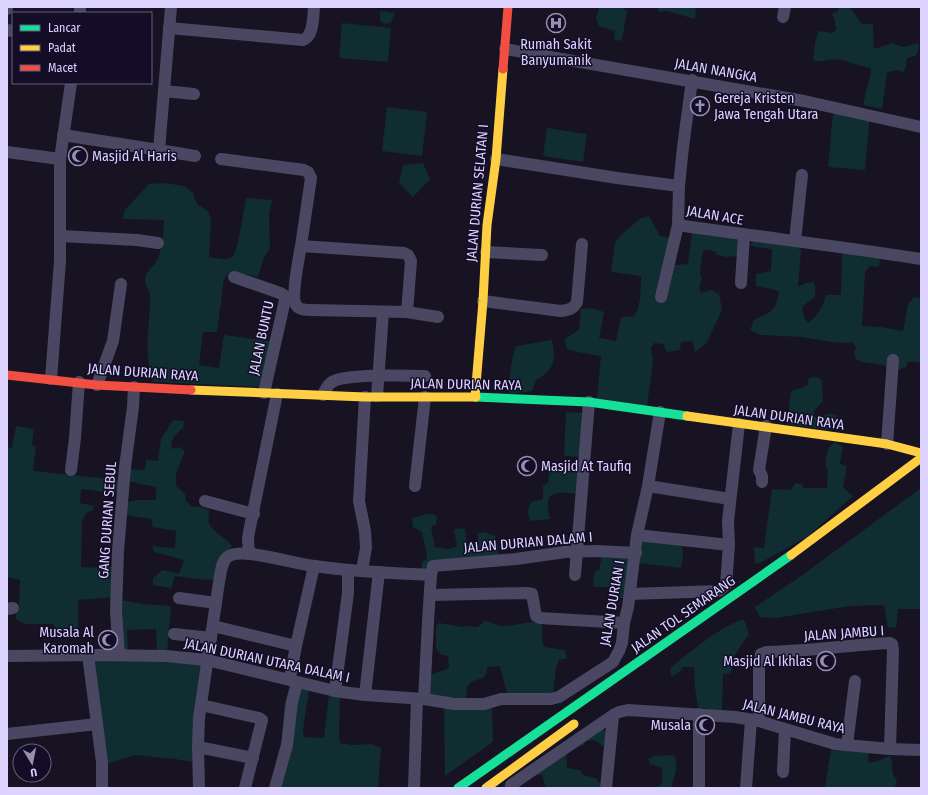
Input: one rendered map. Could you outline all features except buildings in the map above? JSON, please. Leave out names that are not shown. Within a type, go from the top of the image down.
[{"type":"main road","name":"JALAN DURIAN SELATAN I","points":[[475,396],[483,301],[487,225],[496,159],[508,7]]},
{"type":"main road","name":"JALAN DURIAN RAYA","points":[[7,375],[97,385],[277,394],[371,397],[475,396],[589,402],[887,444],[921,453]]},
{"type":"main road","name":"JALAN TOL SEMARANG","points":[[458,788],[797,551],[921,458]]},
{"type":"main road","points":[[486,788],[583,718]]},
{"type":"street","points":[[159,150],[171,7]]},
{"type":"street","points":[[169,28],[298,40],[306,39],[310,33],[314,7]]},
{"type":"street","name":"JALAN NANGKA","points":[[505,49],[692,80],[804,101],[921,127]]},
{"type":"street","points":[[680,186],[683,147],[692,80]]},
{"type":"street","points":[[51,379],[60,262],[60,159],[71,84]]},
{"type":"street","points":[[164,91],[194,94]]},
{"type":"street","points":[[63,135],[195,156]]},
{"type":"street","points":[[7,152],[60,159]]},
{"type":"street","points":[[221,159],[304,170],[308,172],[311,178],[294,297],[297,306],[302,309],[311,310],[407,312],[438,317]]},
{"type":"street","name":"JALAN ACE","points":[[496,159],[617,178],[680,186],[678,225],[744,235],[838,246],[921,259]]},
{"type":"street","points":[[795,241],[802,175]]},
{"type":"street","points":[[661,297],[678,225]]},
{"type":"street","points":[[741,283],[744,235]]},
{"type":"street","points":[[60,236],[137,240],[158,244]]},
{"type":"street","points":[[483,301],[561,311],[571,309],[577,302],[582,244]]},
{"type":"street","points":[[301,246],[404,253],[408,255],[411,262],[407,312]]},
{"type":"street","points":[[486,252],[542,255]]},
{"type":"street","name":"JALAN BUNTU","points":[[234,277],[285,296],[264,393]]},
{"type":"street","points":[[97,385],[114,341],[121,284]]},
{"type":"street","points":[[362,570],[366,548],[366,531],[359,501],[371,397],[378,376],[383,312]]},
{"type":"street","points":[[887,444],[893,360]]},
{"type":"street","points":[[323,395],[329,384],[343,378],[425,376]]},
{"type":"street","points":[[71,470],[76,438],[79,382]]},
{"type":"street","name":"GANG DURIAN SEBUL","points":[[119,655],[116,611],[118,551],[134,387]]},
{"type":"street","points":[[249,554],[248,538],[277,394]]},
{"type":"street","points":[[415,486],[425,397]]},
{"type":"street","points":[[575,575],[589,402]]},
{"type":"street","name":"JALAN DURIAN I","points":[[563,695],[613,662],[617,657],[622,643],[636,553],[637,535],[648,486],[660,412]]},
{"type":"street","points":[[630,594],[719,591],[726,585],[728,578],[728,522],[739,424]]},
{"type":"street","points":[[762,482],[762,476],[759,470],[766,426]]},
{"type":"street","points":[[648,486],[730,498]]},
{"type":"street","points":[[205,501],[254,514]]},
{"type":"street","points":[[637,535],[729,545]]},
{"type":"street","name":"JALAN DURIAN DALAM I","points":[[432,575],[433,567],[437,565],[509,560],[577,552],[597,551],[636,553]]},
{"type":"street","points":[[199,788],[198,747],[201,706],[222,568],[227,557],[231,555],[249,554],[314,566],[348,570],[432,575],[414,788]]},
{"type":"street","points":[[290,672],[314,566]]},
{"type":"street","points":[[335,691],[348,593],[348,570]]},
{"type":"street","points":[[365,695],[379,572]]},
{"type":"street","points":[[430,595],[527,592],[532,594],[536,616],[540,618],[624,623]]},
{"type":"street","points":[[179,598],[216,603]]},
{"type":"street","points":[[213,626],[296,646]]},
{"type":"street","points":[[174,634],[211,638]]},
{"type":"street","name":"JALAN JAMBU I","points":[[755,721],[761,654],[767,652],[812,650],[864,644],[890,643],[893,646],[890,749]]},
{"type":"street","points":[[88,655],[102,762],[102,788]]},
{"type":"street","name":"JALAN DURIAN UTARA DALAM I","points":[[7,656],[119,655],[166,656],[207,660],[335,691],[365,695],[421,699],[454,704],[484,704],[501,699],[551,699],[563,695]]},
{"type":"street","points":[[847,745],[855,681]]},
{"type":"street","points":[[275,788],[287,745],[291,707],[297,683]]},
{"type":"street","points":[[201,706],[261,718],[262,722],[245,788]]},
{"type":"street","name":"JALAN JAMBU RAYA","points":[[511,785],[619,712],[628,710],[699,714],[755,721],[823,741],[890,749],[921,750]]},
{"type":"street","points":[[699,714],[699,788]]},
{"type":"street","points":[[606,788],[613,716]]},
{"type":"street","points":[[746,788],[755,721]]},
{"type":"street","points":[[7,734],[97,724]]},
{"type":"street","points":[[783,772],[785,729]]},
{"type":"street","points":[[198,747],[253,758]]},
{"type":"green space","points":[[599,7],[621,7],[627,11],[622,40],[618,41],[614,39],[615,31],[599,26],[596,19]]},
{"type":"green space","points":[[657,7],[696,7],[695,19],[667,11],[659,12]]},
{"type":"green space","points":[[839,7],[849,7],[862,24],[873,24],[874,49],[892,43],[903,47],[918,43],[919,47],[917,55],[906,60],[907,64],[903,72],[898,70],[887,72],[882,109],[863,105],[871,71],[870,68],[841,60],[834,59],[815,61],[813,59],[815,42],[819,31],[833,33],[836,29],[832,15],[833,13],[837,12]]},
{"type":"green space","points":[[380,11],[395,13],[391,22],[385,24],[380,21]]},
{"type":"green space","points":[[342,23],[391,28],[388,62],[339,58]]},
{"type":"green space","points":[[387,107],[427,112],[422,156],[382,151]]},
{"type":"green space","points":[[833,113],[870,116],[865,170],[828,167]]},
{"type":"green space","points":[[547,128],[587,134],[583,162],[543,156]]},
{"type":"green space","points":[[423,163],[430,179],[413,197],[399,183],[403,165]]},
{"type":"green space","points":[[164,183],[185,186],[193,193],[197,204],[208,211],[211,220],[209,257],[219,259],[231,258],[235,253],[246,198],[272,200],[269,216],[270,248],[264,258],[258,277],[230,271],[224,279],[217,332],[203,332],[199,365],[219,368],[224,335],[270,341],[260,387],[153,382],[148,360],[150,297],[145,279],[148,272],[156,262],[160,252],[164,220],[123,219],[124,211],[149,184]]},
{"type":"green space","points":[[649,216],[660,236],[676,239],[674,265],[688,264],[692,231],[737,237],[740,251],[737,256],[727,257],[717,255],[715,251],[703,250],[700,273],[702,280],[699,286],[701,293],[711,290],[719,294],[722,310],[706,344],[695,352],[692,341],[681,342],[680,350],[667,352],[663,344],[654,343],[651,348],[653,361],[647,406],[597,398],[601,356],[572,351],[566,348],[565,339],[579,330],[581,309],[591,308],[604,312],[599,338],[616,341],[621,317],[634,316],[638,308],[641,292],[641,276],[611,272],[615,242],[641,218]]},
{"type":"green space","points":[[754,241],[796,245],[801,251],[798,287],[805,283],[814,282],[815,288],[814,298],[805,304],[802,310],[808,323],[820,310],[826,295],[841,295],[842,251],[880,256],[879,267],[870,266],[865,272],[862,326],[881,327],[903,331],[908,304],[914,297],[921,298],[921,364],[917,362],[908,362],[906,367],[899,370],[889,369],[883,365],[862,362],[856,359],[854,353],[856,347],[852,342],[831,342],[801,337],[761,335],[750,330],[754,320],[769,313],[774,308],[779,292],[756,286],[756,274],[771,271],[772,249],[750,245]]},
{"type":"green space","points":[[552,340],[554,354],[553,364],[547,372],[536,380],[532,391],[509,394],[509,382],[516,346]]},
{"type":"green space","points":[[818,377],[822,381],[823,401],[814,411],[815,417],[821,418],[828,414],[836,415],[836,423],[827,430],[787,424],[791,391],[807,386],[809,378]]},
{"type":"green space","points":[[566,412],[584,413],[582,457],[564,456]]},
{"type":"green space","points":[[173,420],[184,421],[183,428],[172,442],[172,449],[179,447],[185,451],[176,474],[176,486],[185,494],[186,501],[191,506],[209,510],[210,526],[232,546],[217,579],[206,580],[175,576],[171,588],[153,585],[153,578],[163,570],[179,574],[184,560],[154,552],[152,546],[175,548],[176,531],[153,527],[151,519],[126,515],[127,502],[137,500],[156,500],[156,487],[126,481],[128,469],[145,470],[146,460],[158,461],[161,439]]},
{"type":"green space","points":[[16,426],[34,429],[32,445],[36,447],[33,471],[120,480],[120,490],[112,493],[81,489],[80,503],[94,506],[93,510],[86,513],[82,521],[81,567],[106,568],[112,566],[114,597],[79,600],[78,634],[63,634],[58,631],[53,624],[25,624],[16,619],[16,610],[19,607],[20,580],[7,577],[7,447],[12,448]]},
{"type":"green space","points":[[835,442],[843,447],[840,464],[847,466],[843,487],[853,496],[807,537],[760,563],[755,564],[754,547],[764,548],[772,489],[791,490],[795,483],[802,484],[804,488],[827,488],[828,470],[826,466],[826,458],[829,447]]},
{"type":"green space","points":[[569,462],[582,462],[580,494],[556,493],[552,495],[549,498],[548,504],[550,519],[531,521],[528,514],[530,504],[531,502],[543,499],[543,486],[548,483],[549,471],[554,471]]},
{"type":"green space","points":[[921,488],[921,609],[898,609],[896,627],[888,628],[884,605],[850,606],[776,618],[760,617],[755,607],[801,576]]},
{"type":"green space","points":[[433,514],[437,517],[436,524],[431,527],[435,547],[449,549],[457,546],[454,530],[458,528],[465,529],[466,539],[469,545],[478,542],[478,533],[484,532],[495,536],[498,545],[498,559],[422,571],[422,562],[427,559],[427,556],[422,532],[413,527],[412,518]]},
{"type":"green space","points":[[641,538],[682,541],[683,556],[681,568],[638,563]]},
{"type":"green space","points":[[602,555],[633,558],[626,598],[621,598],[613,587],[594,587],[593,581],[595,571],[599,570]]},
{"type":"green space","points":[[120,600],[142,604],[171,606],[167,652],[157,651],[156,629],[127,630],[128,651],[120,652]]},
{"type":"green space","points":[[743,619],[749,635],[732,662],[731,672],[728,674],[723,674],[722,710],[712,710],[698,707],[694,667],[683,667],[680,672],[671,676],[670,668],[696,647],[723,629]]},
{"type":"green space","points":[[484,621],[503,626],[542,622],[542,641],[544,647],[565,650],[567,658],[559,660],[556,668],[553,695],[507,694],[500,666],[487,667],[487,673],[483,678],[473,681],[468,685],[466,701],[428,697],[431,675],[449,667],[448,656],[440,654],[436,648],[436,626],[439,623],[463,627],[476,627],[481,625]]},
{"type":"green space","points":[[94,659],[202,664],[192,762],[134,755],[107,764]]},
{"type":"green space","points":[[290,685],[309,690],[303,730],[304,737],[324,738],[329,694],[340,696],[340,743],[352,745],[372,744],[381,748],[378,788],[272,788],[282,738],[284,706]]},
{"type":"green space","points":[[444,706],[492,707],[493,742],[445,776]]},
{"type":"green space","points":[[601,726],[606,732],[604,747],[591,740],[585,742],[584,745],[566,748],[567,768],[580,770],[583,775],[596,778],[601,785],[600,788],[546,788],[542,775],[534,775],[514,788],[499,788]]},
{"type":"green space","points":[[831,749],[835,751],[870,751],[868,757],[869,763],[891,756],[893,774],[897,780],[895,787],[825,788]]},
{"type":"green space","points":[[674,755],[676,767],[671,788],[652,788],[662,784],[662,768],[650,764],[648,759],[655,756]]},
{"type":"traffic: fast","points":[[476,397],[589,402],[687,416]]},
{"type":"traffic: fast","points":[[458,788],[791,555]]},
{"type":"traffic: slow","points":[[475,397],[483,301],[487,225],[496,159],[503,69]]},
{"type":"traffic: slow","points":[[191,390],[365,397],[476,397]]},
{"type":"traffic: slow","points":[[687,416],[887,444],[921,453]]},
{"type":"traffic: slow","points":[[791,555],[921,458]]},
{"type":"traffic: slow","points":[[486,788],[574,724]]},
{"type":"traffic: jam","points":[[503,69],[508,7]]},
{"type":"traffic: jam","points":[[7,375],[97,385],[191,390]]},
{"type":"place","name":"Rumah Sakit Banyumanik","points":[[556,23]]},
{"type":"place","name":"Gereja Kristen Jawa Tengah Utara","points":[[700,106]]},
{"type":"place","name":"Masjid Al Haris","points":[[78,156]]},
{"type":"place","name":"Masjid At Taufiq","points":[[527,466]]},
{"type":"place","name":"Musala Al Karomah","points":[[108,640]]},
{"type":"place","name":"Masjid Al Ikhlas","points":[[826,661]]},
{"type":"place","name":"Musala","points":[[705,725]]}]
